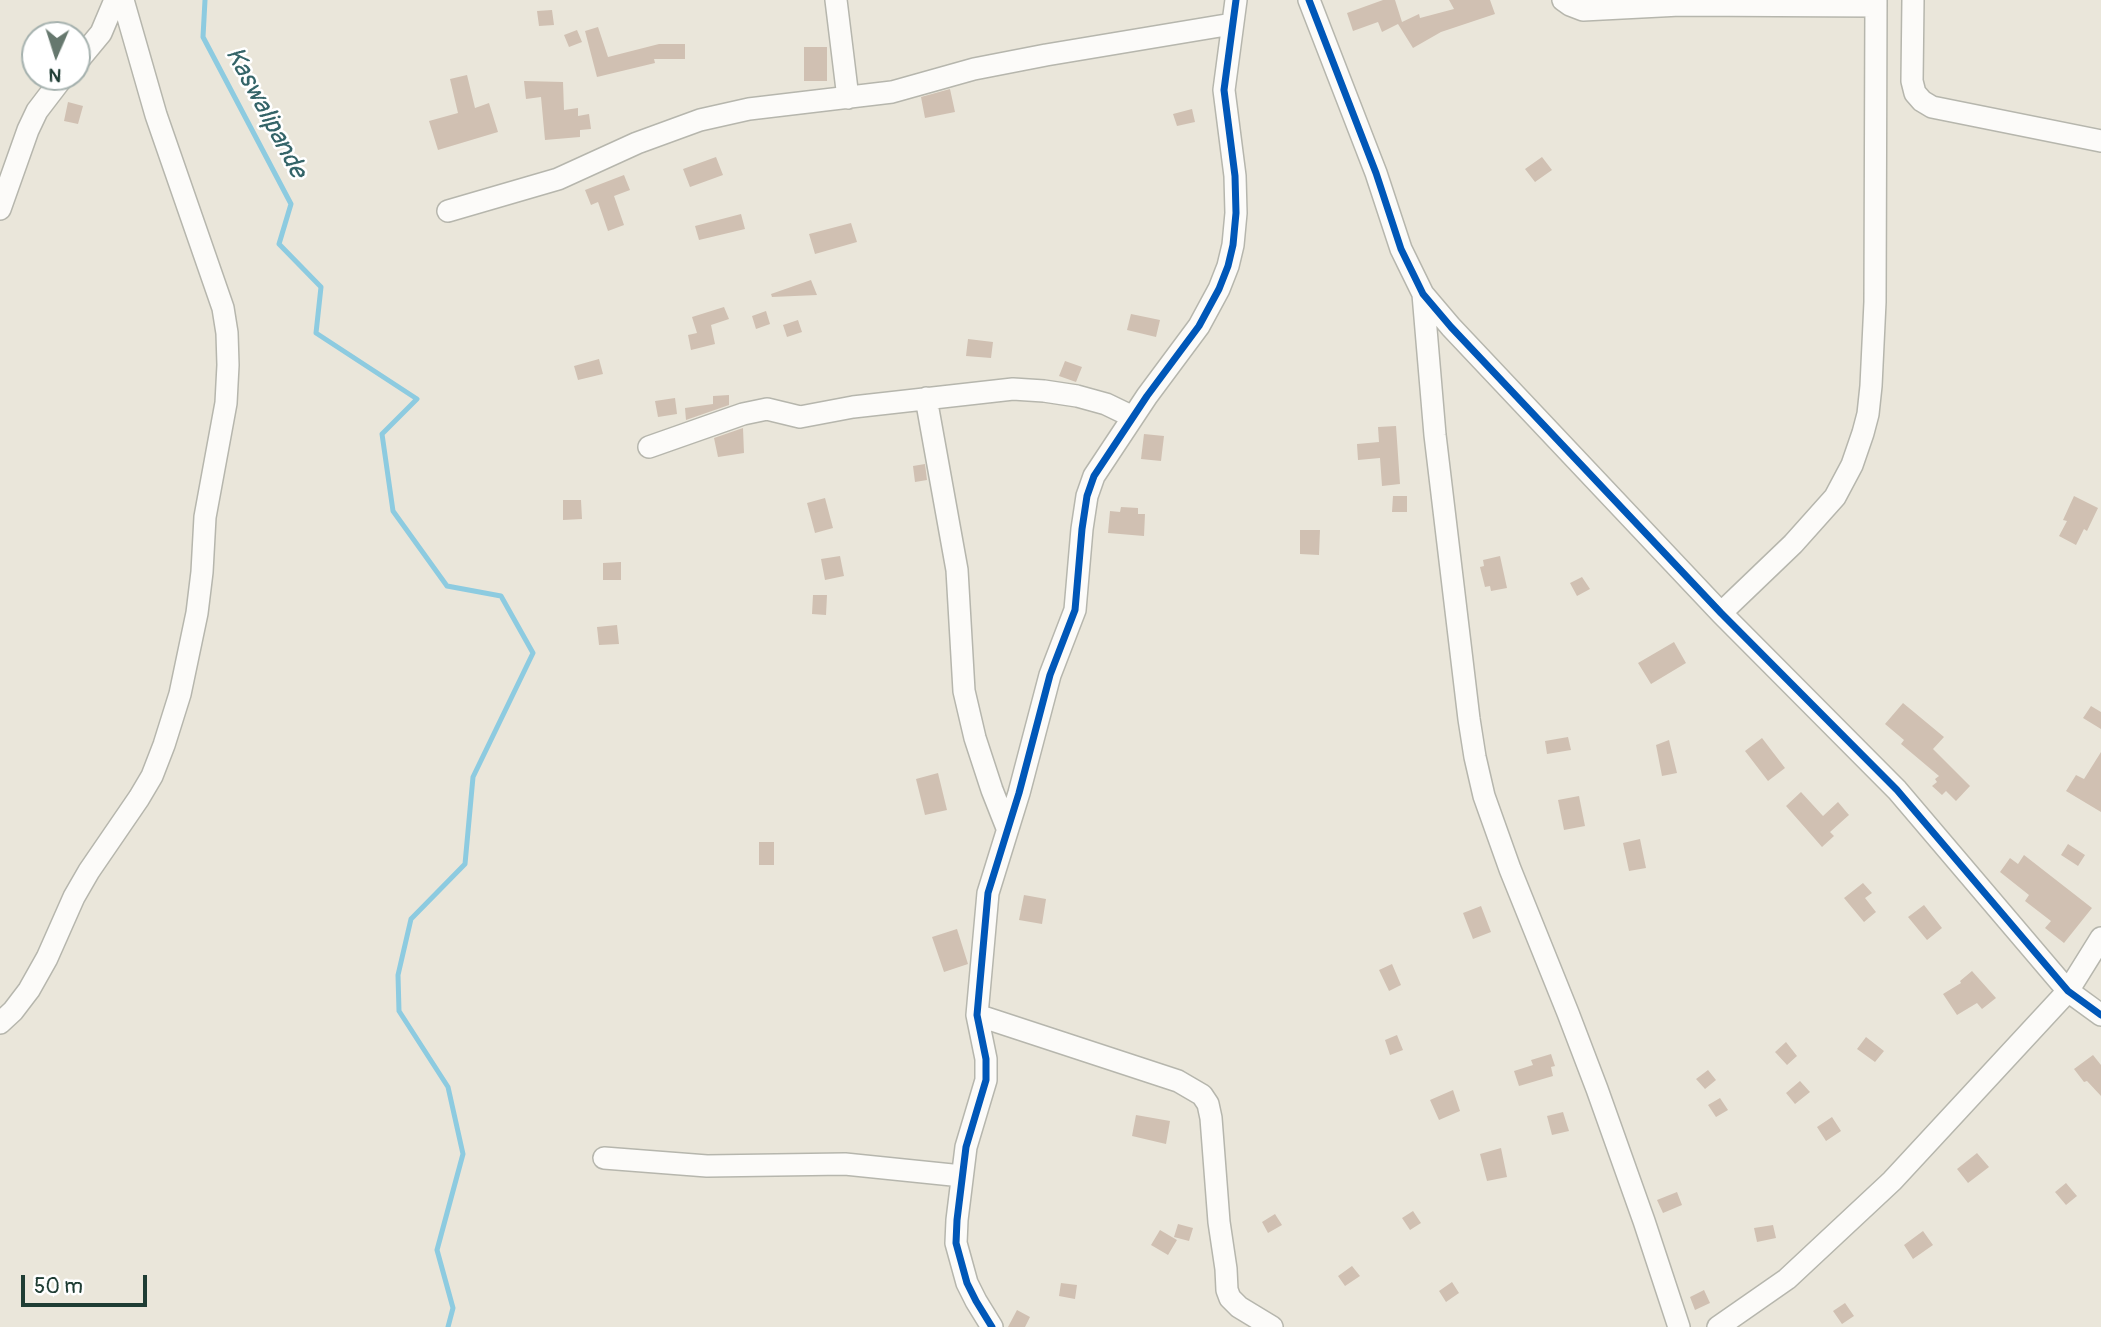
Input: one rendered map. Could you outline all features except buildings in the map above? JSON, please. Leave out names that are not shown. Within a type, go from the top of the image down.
[{"type":"street","points":[[91,46],[102,33],[115,0]]},
{"type":"street","points":[[0,1023],[29,990],[47,958],[74,897],[139,798],[152,776],[164,745],[180,694],[197,613],[205,517],[226,403],[228,365],[223,308],[156,115],[123,0]]},
{"type":"street","points":[[836,0],[848,98]]},
{"type":"street","points":[[992,1327],[967,1283],[956,1232],[966,1147],[986,1080],[986,1059],[977,1015],[988,893],[1050,675],[1075,610],[1082,529],[1087,496],[1094,476],[1199,326],[1228,266],[1236,213],[1236,176],[1224,90],[1236,0]]},
{"type":"street","points":[[1309,0],[1376,173],[1401,249],[1423,294],[1721,613],[1897,790],[2068,991],[2101,1014]]},
{"type":"street","points":[[1563,0],[1583,10],[1680,5],[1876,3],[1875,302],[1868,414],[1852,465],[1835,497],[1793,544],[1721,613]]},
{"type":"street","points":[[1913,0],[1912,81],[1915,93],[1922,101],[1943,110],[2101,141]]},
{"type":"street","points":[[448,211],[558,178],[637,143],[700,120],[750,109],[892,92],[974,69],[1232,24]]},
{"type":"street","points":[[0,209],[28,130],[37,111],[52,91]]},
{"type":"street","points":[[1423,294],[1435,435],[1469,719],[1484,796],[1597,1089],[1679,1327]]},
{"type":"street","points":[[649,446],[761,410],[772,409],[795,417],[853,407],[1013,389],[1077,396],[1106,404],[1133,417]]},
{"type":"street","points":[[926,398],[957,570],[964,691],[975,738],[1007,828]]},
{"type":"street","points":[[1718,1327],[1787,1279],[1892,1181],[2068,991],[2101,938]]},
{"type":"street","points":[[977,1015],[1178,1081],[1202,1095],[1208,1104],[1211,1118],[1227,1290],[1230,1298],[1239,1307],[1272,1327]]},
{"type":"street","points":[[604,1158],[707,1166],[845,1164],[962,1176]]},
{"type":"waterway","name":"Kaswalipande","points":[[205,0],[203,37],[291,204],[279,244],[321,287],[316,333],[417,399],[382,434],[393,511],[447,586],[501,596],[533,653],[473,777],[465,864],[411,919],[398,975],[399,1011],[448,1087],[463,1154],[437,1250],[453,1308],[448,1327]]},
{"type":"cycle path","points":[[992,1327],[967,1283],[956,1243],[966,1147],[986,1080],[986,1059],[977,1015],[988,893],[1019,793],[1050,675],[1075,610],[1082,529],[1087,496],[1094,476],[1147,396],[1199,326],[1228,266],[1236,213],[1235,176],[1224,90],[1236,0]]},
{"type":"cycle path","points":[[1309,0],[1376,173],[1401,249],[1423,294],[1721,613],[1897,790],[2068,991],[2101,1015]]}]
